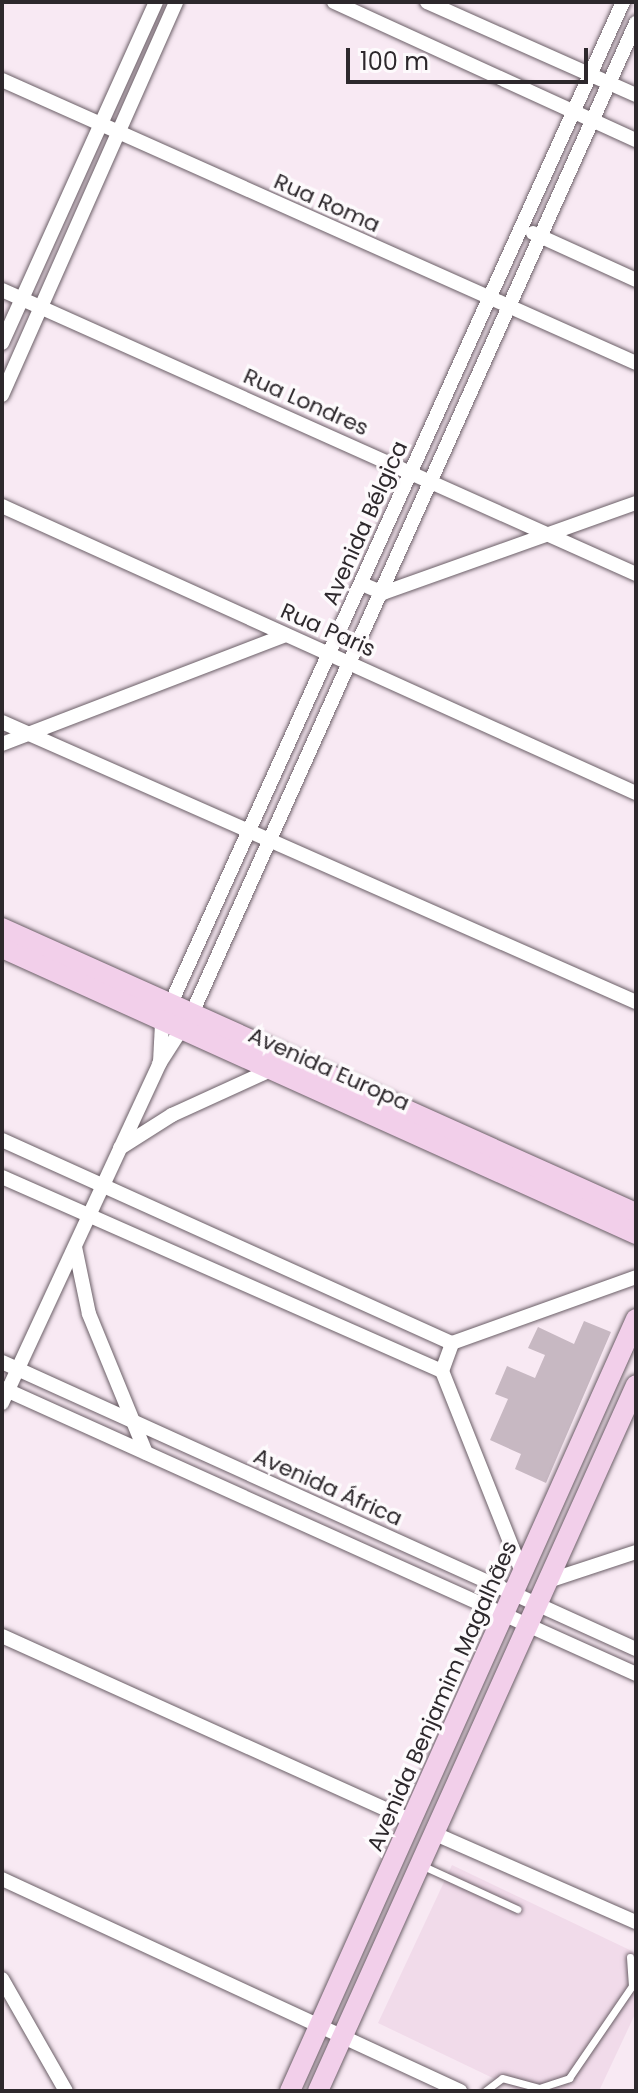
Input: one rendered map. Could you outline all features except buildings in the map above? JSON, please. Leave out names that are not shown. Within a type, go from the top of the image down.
[{"type":"main road","name":"Avenida Europa","points":[[2,928],[171,1001],[636,1213]]},
{"type":"main road","name":"Avenida Europa","points":[[2,948],[162,1023],[272,1069],[636,1234]]},
{"type":"main road","name":"Avenida Benjamim Magalhães","points":[[290,2091],[636,1319]]},
{"type":"main road","points":[[318,2091],[636,1384],[613,1370]]},
{"type":"street","points":[[2,343],[156,2]]},
{"type":"street","points":[[2,395],[176,2]]},
{"type":"street","points":[[334,2],[636,140]]},
{"type":"street","points":[[427,2],[636,95]]},
{"type":"street","name":"Avenida Bélgica","points":[[159,1064],[162,1023],[171,1001],[252,832],[328,656],[623,2]]},
{"type":"street","name":"Avenida Bélgica","points":[[4,1394],[159,1064],[184,1031],[636,23]]},
{"type":"street","name":"Rua Roma","points":[[2,80],[636,363]]},
{"type":"street","points":[[521,228],[636,280]]},
{"type":"street","name":"Rua Londres","points":[[2,290],[636,574]]},
{"type":"street","points":[[362,584],[383,593],[551,536],[636,503]]},
{"type":"street","name":"Rua Paris","points":[[2,506],[636,793]]},
{"type":"street","points":[[2,744],[26,732],[286,635]]},
{"type":"street","points":[[2,722],[636,1002]]},
{"type":"street","points":[[119,1148],[172,1115],[272,1069],[300,1061]]},
{"type":"street","points":[[2,1140],[452,1343],[636,1277]]},
{"type":"street","points":[[2,1177],[442,1371]]},
{"type":"street","points":[[75,1246],[89,1314],[146,1453]]},
{"type":"street","points":[[452,1343],[442,1371],[522,1572]]},
{"type":"street","name":"Avenida África","points":[[2,1362],[636,1649]]},
{"type":"street","name":"Avenida África","points":[[4,1394],[146,1453],[636,1674]]},
{"type":"street","points":[[262,1506],[271,1486]]},
{"type":"street","points":[[548,1581],[636,1552]]},
{"type":"street","points":[[2,1636],[412,1821]]},
{"type":"street","points":[[433,1833],[636,1922]]},
{"type":"street","points":[[2,1879],[460,2091]]},
{"type":"street","points":[[2,1979],[66,2091]]},
{"type":"lane","points":[[419,1864],[517,1909]]},
{"type":"lane","points":[[485,2091],[502,2078],[539,2088],[569,2078],[632,1986],[630,1957]]},
{"type":"shaded area","points":[[452,1865],[636,1953],[636,2012],[599,2091],[520,2091],[378,2023]]}]
